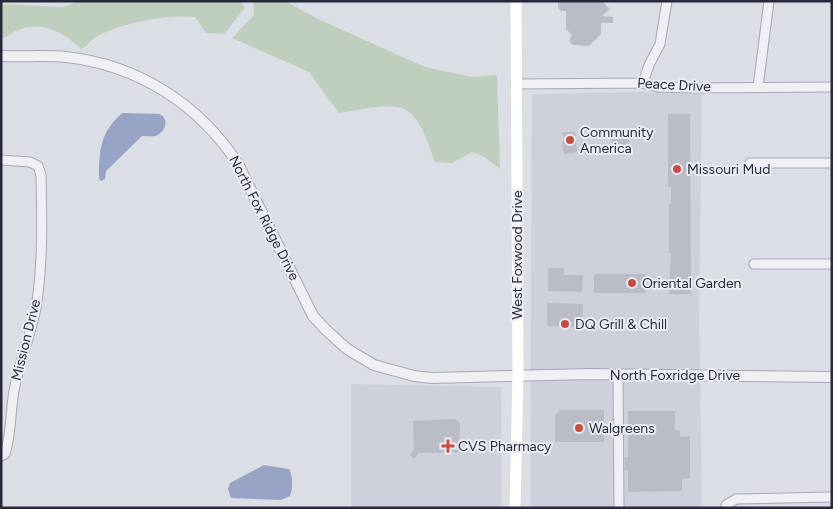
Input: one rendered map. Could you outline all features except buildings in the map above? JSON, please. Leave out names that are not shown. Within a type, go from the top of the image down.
[{"type":"main road","name":"West Foxwood Drive","points":[[515,508],[518,375],[516,1]]},
{"type":"street","points":[[643,83],[649,65],[660,44],[667,1]]},
{"type":"street","points":[[758,87],[770,1]]},
{"type":"street","name":"North Fox Ridge Drive","points":[[1,56],[65,57],[115,67],[172,94],[190,108],[224,143],[238,164],[314,316],[347,349],[361,358],[396,372],[432,378],[518,375]]},
{"type":"street","name":"Peace Drive","points":[[516,84],[643,83],[658,87],[832,87]]},
{"type":"street","name":"Mission Drive","points":[[1,160],[30,162],[38,166],[41,175],[43,254],[35,310],[20,361],[3,455]]},
{"type":"street","points":[[750,163],[832,163]]},
{"type":"street","points":[[754,264],[832,264]]},
{"type":"street","points":[[618,374],[619,508]]},
{"type":"street","name":"North Foxridge Drive","points":[[518,375],[618,374],[832,377]]},
{"type":"street","points":[[726,505],[736,499],[832,498]]},
{"type":"shaded area","points":[[640,92],[702,94],[699,302],[702,508],[530,508],[532,94]]},
{"type":"shaded area","points":[[351,384],[501,387],[502,507],[351,507]]},
{"type":"green space","points":[[79,1],[240,1],[245,8],[224,34],[206,33],[195,17],[184,16],[158,18],[117,28],[96,37],[81,49],[60,33],[44,27],[27,27],[1,38],[1,4],[63,7]]},
{"type":"green space","points":[[253,1],[285,1],[320,20],[425,67],[472,77],[497,75],[500,169],[483,156],[472,152],[452,163],[435,162],[419,125],[412,114],[403,109],[392,106],[339,113],[309,72],[232,38],[254,15]]},
{"type":"water","points":[[122,113],[160,114],[165,120],[165,126],[155,136],[142,136],[106,171],[105,179],[101,181],[99,179],[99,169],[102,143],[109,128]]},
{"type":"water","points":[[264,465],[289,469],[292,482],[290,496],[281,500],[231,498],[228,489],[230,483]]},
{"type":"place","name":"Community America","points":[[570,140]]},
{"type":"place","name":"Missouri Mud","points":[[677,169]]},
{"type":"place","name":"Oriental Garden","points":[[632,283]]},
{"type":"place","name":"DQ Grill & Chill","points":[[565,324]]},
{"type":"place","name":"Walgreens","points":[[579,428]]},
{"type":"place","name":"CVS Pharmacy","points":[[448,446]]}]
